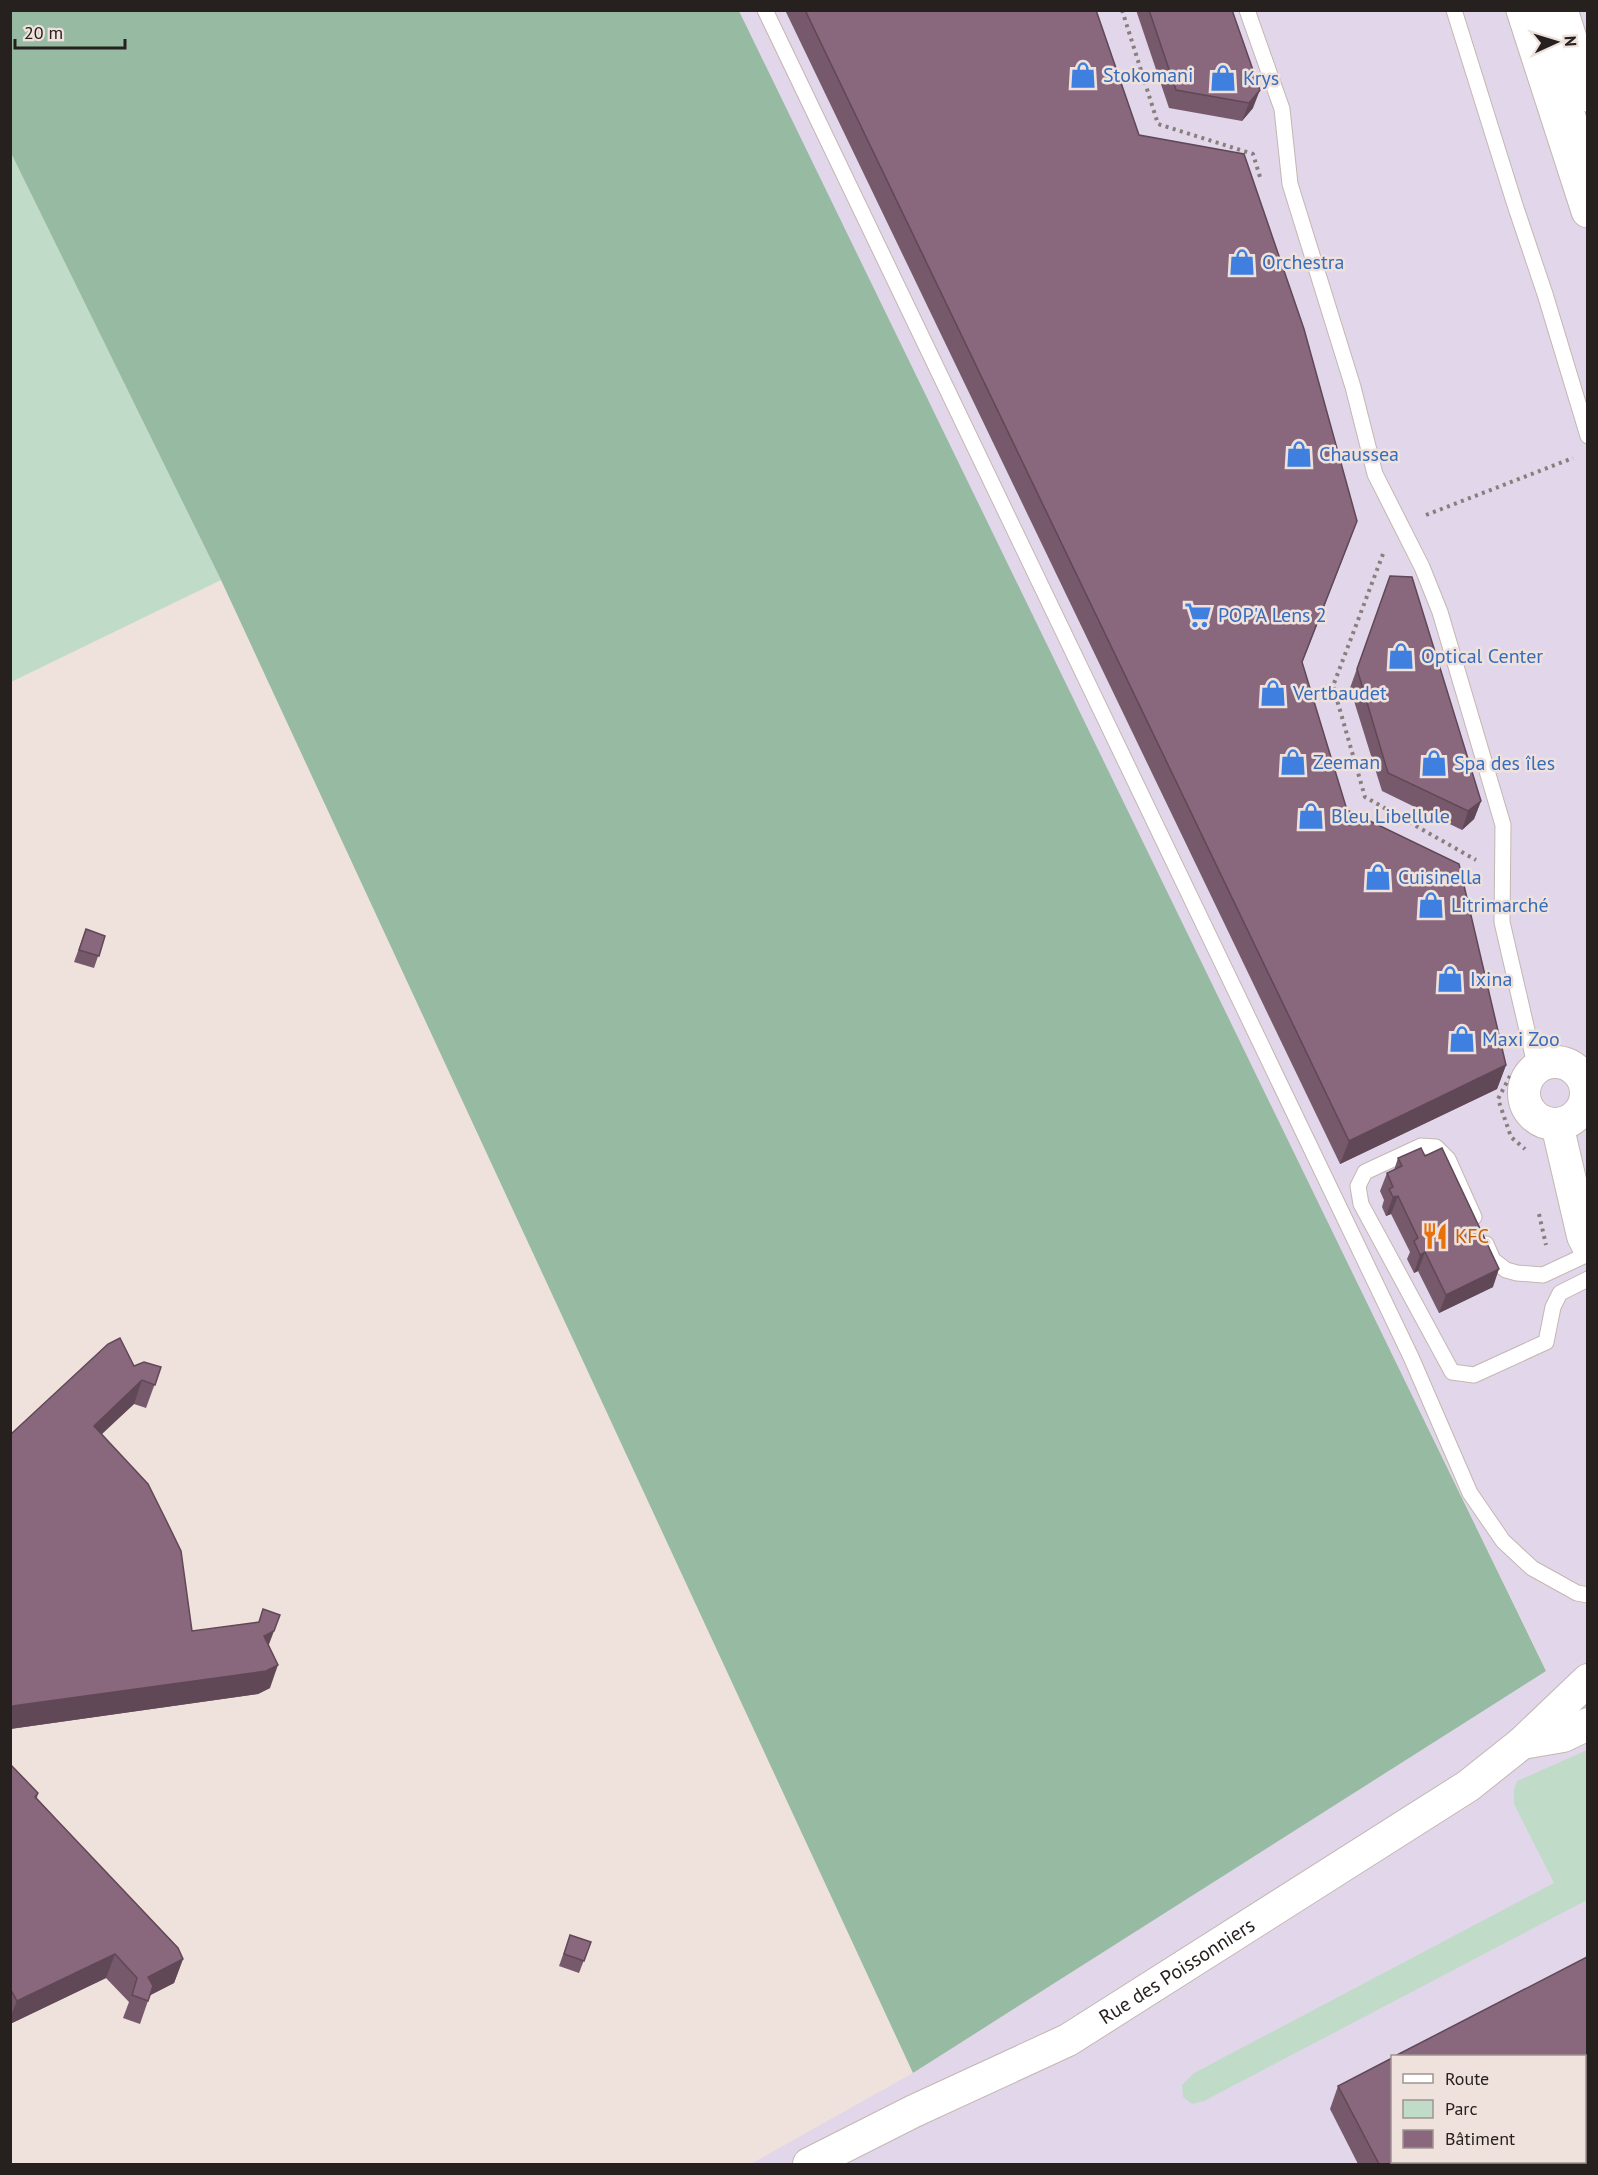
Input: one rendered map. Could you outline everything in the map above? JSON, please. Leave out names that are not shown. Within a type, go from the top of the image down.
[{"type":"street","points":[[1523,10],[1587,211]]},
{"type":"street","points":[[1561,10],[1587,95]]},
{"type":"street","points":[[1556,1062],[1566,1064],[1585,1075],[1585,1099],[1581,1109],[1567,1121],[1557,1124],[1539,1119],[1526,1104],[1523,1070],[1556,1062]]},
{"type":"street","points":[[1557,1124],[1587,1246]]},
{"type":"street","name":"Rue des Poissonniers","points":[[809,2164],[915,2111],[1068,2040],[1468,1786],[1522,1743],[1587,1680]]},
{"type":"street","name":"Rue des Poissonniers","points":[[1522,1743],[1563,1736],[1587,1724]]},
{"type":"lane","points":[[765,10],[1412,1357],[1470,1493],[1503,1541],[1532,1568],[1577,1593],[1587,1595]]},
{"type":"lane","points":[[1247,10],[1282,109],[1290,184],[1353,387],[1375,474],[1422,567],[1440,612],[1503,825],[1502,922],[1523,1070]]},
{"type":"lane","points":[[1454,10],[1545,294],[1587,436]]},
{"type":"lane","points":[[1543,10],[1587,146]]},
{"type":"lane","points":[[1587,1254],[1543,1275],[1506,1270],[1493,1260],[1448,1159],[1436,1147],[1421,1146],[1365,1172],[1358,1186],[1362,1204],[1452,1372],[1474,1375],[1546,1342],[1553,1307],[1560,1293],[1587,1279]]},
{"type":"path","points":[[1122,10],[1158,124],[1253,154],[1262,183]]},
{"type":"path","points":[[1478,870],[1476,859],[1365,797],[1333,686],[1384,555],[1374,535],[1579,456]]},
{"type":"path","points":[[1523,1070],[1509,1080],[1498,1099],[1511,1137],[1525,1149]]},
{"type":"shaded area","points":[[738,11],[1587,11],[1587,2164],[751,2164],[913,2073],[1546,1670]]},
{"type":"green space","points":[[11,10],[739,11],[1546,1671],[913,2073],[221,580],[11,153]]},
{"type":"green space","points":[[11,153],[221,580],[10,682]]},
{"type":"green space","points":[[1587,1750],[1587,1900],[1204,2101],[1192,2104],[1183,2097],[1182,2085],[1194,2073],[1554,1883],[1514,1804],[1514,1790],[1517,1781]]},
{"type":"building","name":"POP'A Lens 2","points":[[805,10],[1096,10],[1139,135],[1244,154],[1304,329],[1357,521],[1302,662],[1347,810],[1459,864],[1506,1065],[1349,1141]]},
{"type":"building","points":[[1149,10],[1232,10],[1260,90],[1249,103],[1176,90]]},
{"type":"building","points":[[1390,576],[1412,577],[1481,801],[1468,811],[1388,773],[1357,669]]},
{"type":"building","points":[[86,929],[105,936],[99,956],[79,950]]},
{"type":"building","name":"KFC","points":[[1421,1148],[1425,1156],[1442,1148],[1499,1269],[1446,1295],[1425,1252],[1420,1255],[1414,1241],[1418,1238],[1398,1196],[1393,1197],[1389,1189],[1393,1187],[1387,1173],[1402,1166],[1398,1158]]},
{"type":"building","points":[[120,1338],[134,1366],[144,1362],[161,1367],[155,1385],[142,1380],[94,1426],[148,1484],[181,1551],[192,1631],[259,1622],[263,1609],[280,1615],[274,1631],[264,1636],[278,1665],[266,1671],[13,1706],[10,1714],[10,1435],[108,1344]]},
{"type":"building","points":[[10,1764],[38,1793],[35,1797],[178,1948],[183,1959],[148,1977],[153,1986],[148,2001],[132,1995],[137,1978],[115,1954],[17,2001],[10,1988]]},
{"type":"building","points":[[570,1935],[591,1942],[584,1961],[564,1954]]},
{"type":"building","points":[[1587,1957],[1586,2139],[1586,2055],[1397,2055]]},
{"type":"building","points":[[1391,2059],[1391,2163],[1540,2163],[1379,2164],[1338,2086]]},
{"type":"place","name":"Stokomani","points":[[1083,75]]},
{"type":"place","name":"Krys","points":[[1223,78]]},
{"type":"place","name":"Orchestra","points":[[1242,262]]},
{"type":"place","name":"Chaussea","points":[[1299,454]]},
{"type":"place","name":"POP'A Lens 2","points":[[1198,615]]},
{"type":"place","name":"Optical Center","points":[[1401,656]]},
{"type":"place","name":"Vertbaudet","points":[[1273,693]]},
{"type":"place","name":"Zeeman","points":[[1293,762]]},
{"type":"place","name":"Spa des îles","points":[[1434,763]]},
{"type":"place","name":"Bleu Libellule","points":[[1311,816]]},
{"type":"place","name":"Cuisinella","points":[[1378,877]]},
{"type":"place","name":"Litrimarché","points":[[1431,905]]},
{"type":"place","name":"Ixina","points":[[1450,979]]},
{"type":"place","name":"Maxi Zoo","points":[[1462,1039]]},
{"type":"place","name":"KFC","points":[[1435,1236]]}]
